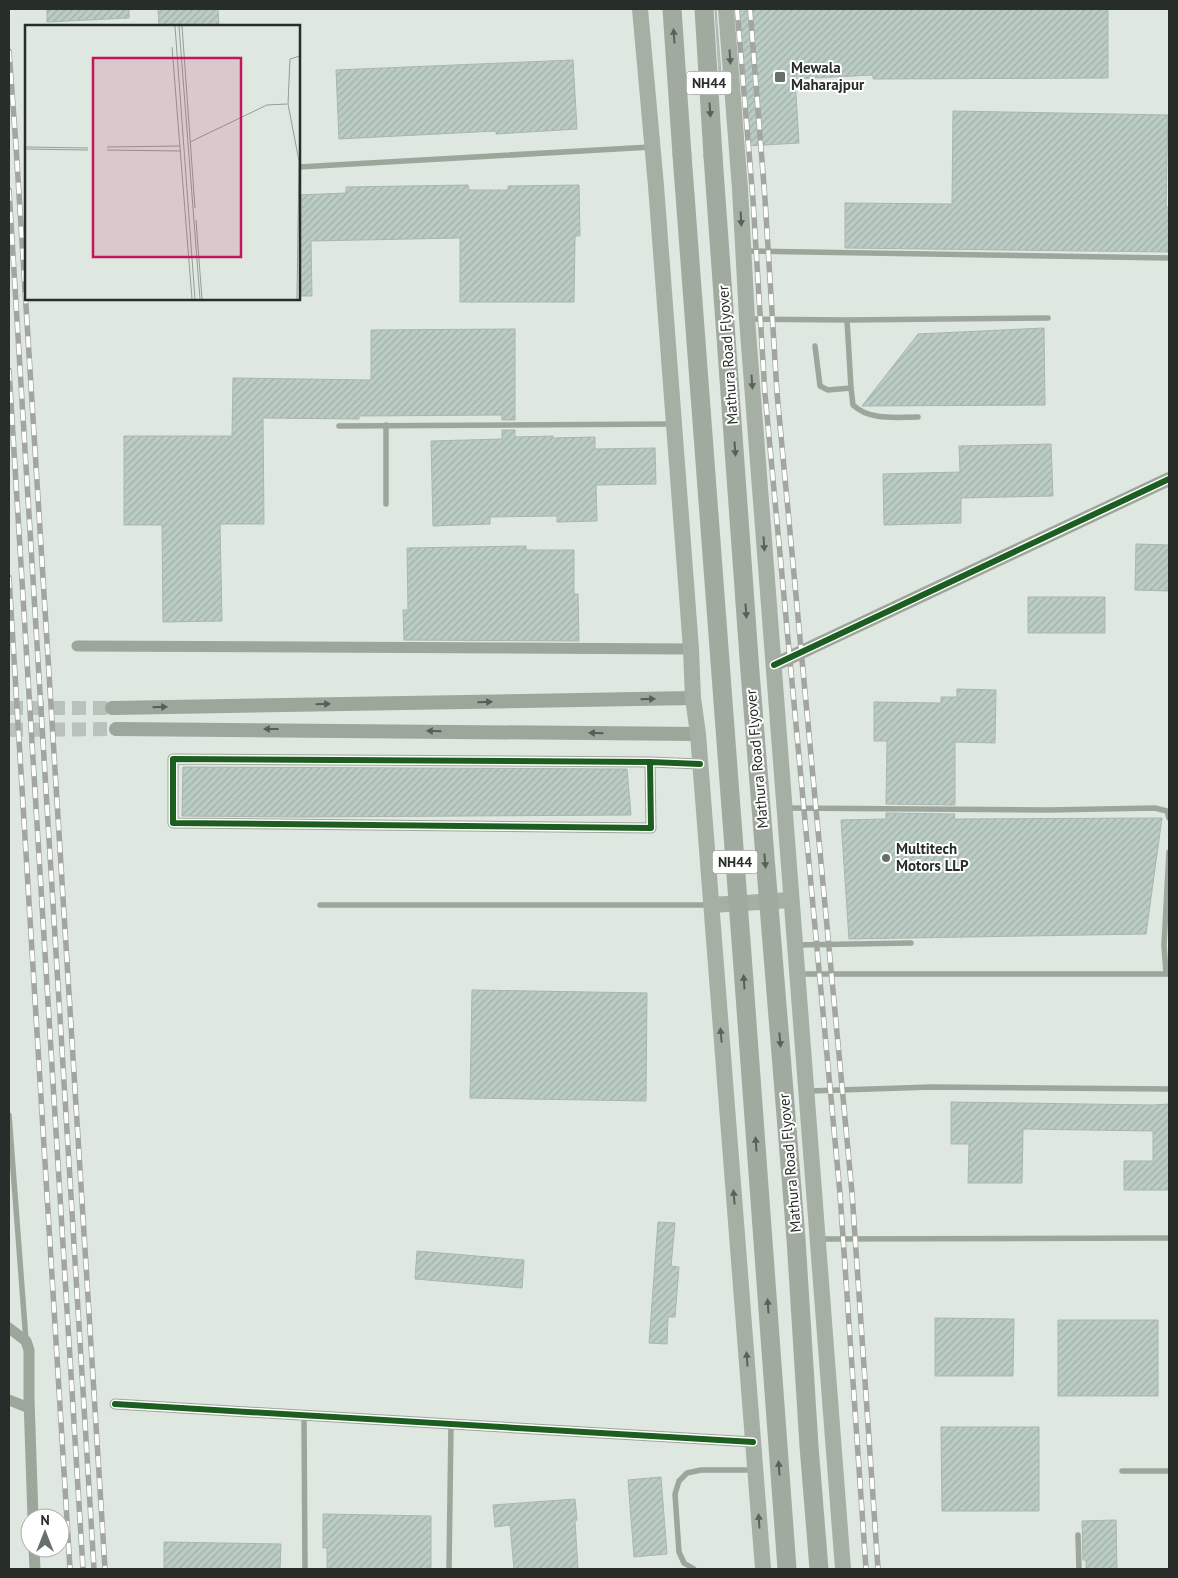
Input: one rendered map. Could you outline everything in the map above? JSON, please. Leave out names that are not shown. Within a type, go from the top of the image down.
[{"type":"highway","name":"Mathura Road Flyover","points":[[672,9],[786,1569]]},
{"type":"highway","name":"Mathura Road Flyover","points":[[704,9],[749,662],[796,1239],[819,1569]]},
{"type":"main road","points":[[640,9],[763,1569]]},
{"type":"main road","points":[[726,9],[747,319],[843,1569]]},
{"type":"main road","points":[[711,904],[791,900]]},
{"type":"street","points":[[774,664],[1169,479]]},
{"type":"street","points":[[77,646],[691,649]]},
{"type":"street","points":[[112,708],[693,698]]},
{"type":"street","points":[[116,729],[698,734]]},
{"type":"street","points":[[650,762],[651,828],[173,822],[173,759],[650,762],[700,764]]},
{"type":"street","points":[[9,1328],[26,1341],[29,1350],[33,1508]]},
{"type":"street","points":[[9,1400],[29,1408]]},
{"type":"street","points":[[115,1404],[753,1442]]},
{"type":"lane","points":[[300,167],[652,147]]},
{"type":"lane","points":[[743,252],[1169,258]]},
{"type":"lane","points":[[747,319],[1048,318]]},
{"type":"lane","points":[[848,320],[853,405],[860,412],[872,416],[918,417]]},
{"type":"lane","points":[[815,346],[820,386],[828,390],[851,388]]},
{"type":"lane","points":[[339,426],[674,424]]},
{"type":"lane","points":[[386,425],[386,504]]},
{"type":"lane","points":[[785,808],[1048,810],[1155,808],[1167,811],[1169,818]]},
{"type":"lane","points":[[797,974],[1168,973],[1164,946],[1169,852]]},
{"type":"lane","points":[[320,904],[711,904]]},
{"type":"lane","points":[[795,945],[911,943]]},
{"type":"lane","points":[[806,1092],[932,1087],[1169,1089]]},
{"type":"lane","points":[[9,1115],[26,1341]]},
{"type":"lane","points":[[817,1239],[1169,1238]]},
{"type":"lane","points":[[304,1416],[305,1569]]},
{"type":"lane","points":[[449,1569],[451,1424]]},
{"type":"lane","points":[[694,1569],[684,1563],[679,1552],[675,1494],[679,1481],[687,1473],[701,1470],[755,1470]]},
{"type":"lane","points":[[1122,1471],[1169,1471]]},
{"type":"lane","points":[[1078,1535],[1079,1569]]},
{"type":"building","points":[[47,9],[129,9],[129,18],[47,22]]},
{"type":"building","points":[[158,9],[218,9],[219,25],[159,25]]},
{"type":"building","points":[[716,9],[721,73],[719,73]]},
{"type":"building","points":[[736,9],[1108,9],[1108,78],[873,79],[873,75],[795,79],[799,143],[747,146]]},
{"type":"building","points":[[573,60],[577,129],[496,134],[496,131],[339,139],[336,70]]},
{"type":"building","points":[[953,111],[1168,115],[1166,207],[1169,207],[1169,252],[845,248],[845,203],[952,204]]},
{"type":"building","points":[[468,185],[469,190],[508,190],[508,186],[579,185],[580,236],[575,236],[574,302],[460,302],[460,238],[311,241],[312,296],[300,296],[300,195],[346,193],[346,187]]},
{"type":"building","points":[[1044,328],[1045,405],[862,406],[918,334]]},
{"type":"building","points":[[515,329],[515,420],[502,420],[502,415],[359,416],[359,419],[263,418],[264,524],[220,524],[222,621],[163,622],[162,525],[124,525],[124,436],[232,436],[233,378],[371,380],[371,330]]},
{"type":"building","points":[[502,430],[515,430],[515,437],[595,437],[595,449],[655,448],[656,484],[596,485],[597,521],[557,522],[557,516],[490,517],[490,524],[433,526],[431,441],[502,439]]},
{"type":"building","points":[[1051,444],[1053,496],[961,498],[961,523],[884,525],[883,474],[960,472],[959,446]]},
{"type":"building","points":[[1136,544],[1169,545],[1169,591],[1135,590]]},
{"type":"building","points":[[526,546],[526,550],[574,550],[574,594],[578,594],[579,641],[404,640],[403,610],[408,610],[407,548]]},
{"type":"building","points":[[1028,597],[1105,597],[1105,633],[1028,633]]},
{"type":"building","points":[[957,689],[996,690],[995,743],[955,742],[955,805],[886,804],[887,741],[874,741],[874,702],[941,703],[941,697],[957,697]]},
{"type":"building","points":[[183,767],[627,769],[631,815],[182,816]]},
{"type":"building","points":[[886,813],[955,814],[954,819],[1162,818],[1146,934],[849,939],[841,820],[886,819]]},
{"type":"building","points":[[472,990],[647,993],[646,1101],[470,1098]]},
{"type":"building","points":[[951,1102],[1169,1104],[1169,1190],[1124,1190],[1124,1161],[1153,1161],[1153,1131],[1023,1129],[1022,1183],[968,1183],[969,1144],[951,1144]]},
{"type":"building","points":[[658,1222],[675,1223],[671,1266],[679,1267],[675,1317],[668,1317],[667,1344],[649,1343]]},
{"type":"building","points":[[417,1251],[524,1260],[522,1288],[415,1279]]},
{"type":"building","points":[[935,1318],[1014,1319],[1013,1376],[935,1376]]},
{"type":"building","points":[[1058,1320],[1158,1320],[1158,1396],[1058,1396]]},
{"type":"building","points":[[941,1427],[1039,1427],[1039,1511],[942,1511]]},
{"type":"building","points":[[661,1477],[667,1554],[634,1557],[628,1480]]},
{"type":"building","points":[[575,1499],[578,1569],[514,1569],[510,1525],[495,1527],[493,1505]]},
{"type":"building","points":[[323,1514],[431,1516],[431,1569],[327,1569],[327,1548],[323,1548]]},
{"type":"building","points":[[1116,1520],[1117,1569],[1086,1569],[1086,1560],[1083,1560],[1082,1521]]},
{"type":"building","points":[[164,1542],[281,1544],[280,1569],[164,1569]]},
{"type":"tunnel","points":[[9,708],[112,708]]},
{"type":"tunnel","points":[[9,730],[116,729]]},
{"type":"railway","points":[[737,9],[753,200],[765,394],[840,1194],[866,1569]]},
{"type":"railway","points":[[750,9],[765,199],[777,393],[852,1193],[878,1569]]},
{"type":"railway","points":[[9,51],[25,290]]},
{"type":"railway","points":[[9,190],[94,1569]]},
{"type":"railway","points":[[26,300],[105,1569]]},
{"type":"railway","points":[[9,370],[83,1569]]},
{"type":"railway","points":[[9,577],[70,1569]]},
{"type":"cycle path","points":[[774,665],[1169,479]]},
{"type":"cycle path","points":[[650,762],[173,759],[173,823],[651,828],[650,762],[700,764]]},
{"type":"cycle path","points":[[115,1404],[753,1442]]},
{"type":"place","name":"Mewala Maharajpur","points":[[780,77]]},
{"type":"place","name":"Multitech Motors LLP","points":[[886,858]]}]
